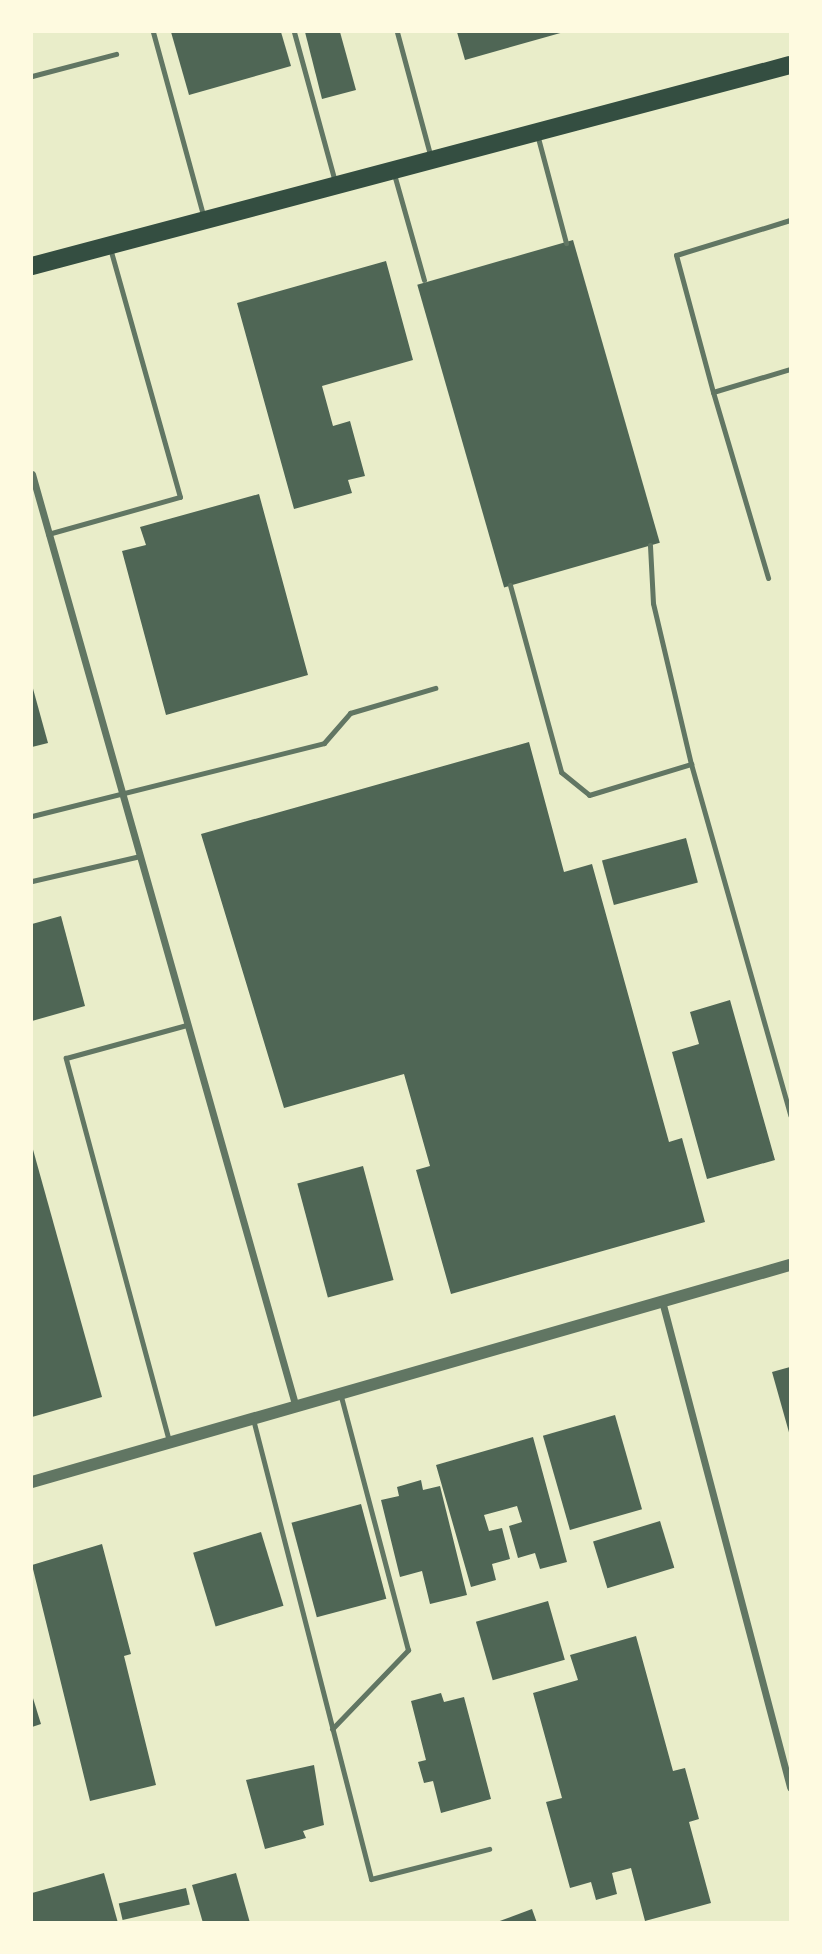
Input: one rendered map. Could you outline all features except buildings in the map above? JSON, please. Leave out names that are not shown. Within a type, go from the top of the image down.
[{"type":"main road","points":[[32,266],[790,65]]},
{"type":"street","points":[[32,474],[35,498],[48,534],[295,1404]]},
{"type":"street","points":[[32,1482],[252,1416],[790,1265]]},
{"type":"street","points":[[662,1301],[790,1787]]},
{"type":"lane","points":[[153,32],[205,221]]},
{"type":"lane","points":[[294,32],[336,185]]},
{"type":"lane","points":[[397,32],[432,161]]},
{"type":"lane","points":[[32,76],[116,54]]},
{"type":"lane","points":[[537,133],[566,243]]},
{"type":"lane","points":[[393,171],[424,280]]},
{"type":"lane","points":[[768,578],[676,255],[790,219]]},
{"type":"lane","points":[[48,534],[180,497],[110,246]]},
{"type":"lane","points":[[713,392],[790,369]]},
{"type":"lane","points":[[650,545],[653,603],[691,764],[790,1115]]},
{"type":"lane","points":[[510,585],[561,772],[589,795],[691,764]]},
{"type":"lane","points":[[32,816],[324,743],[351,713],[435,688]]},
{"type":"lane","points":[[32,881],[140,856]]},
{"type":"lane","points":[[169,1440],[66,1058],[187,1025]]},
{"type":"lane","points":[[332,1729],[408,1650],[339,1392]]},
{"type":"lane","points":[[252,1416],[371,1880],[489,1849]]}]
